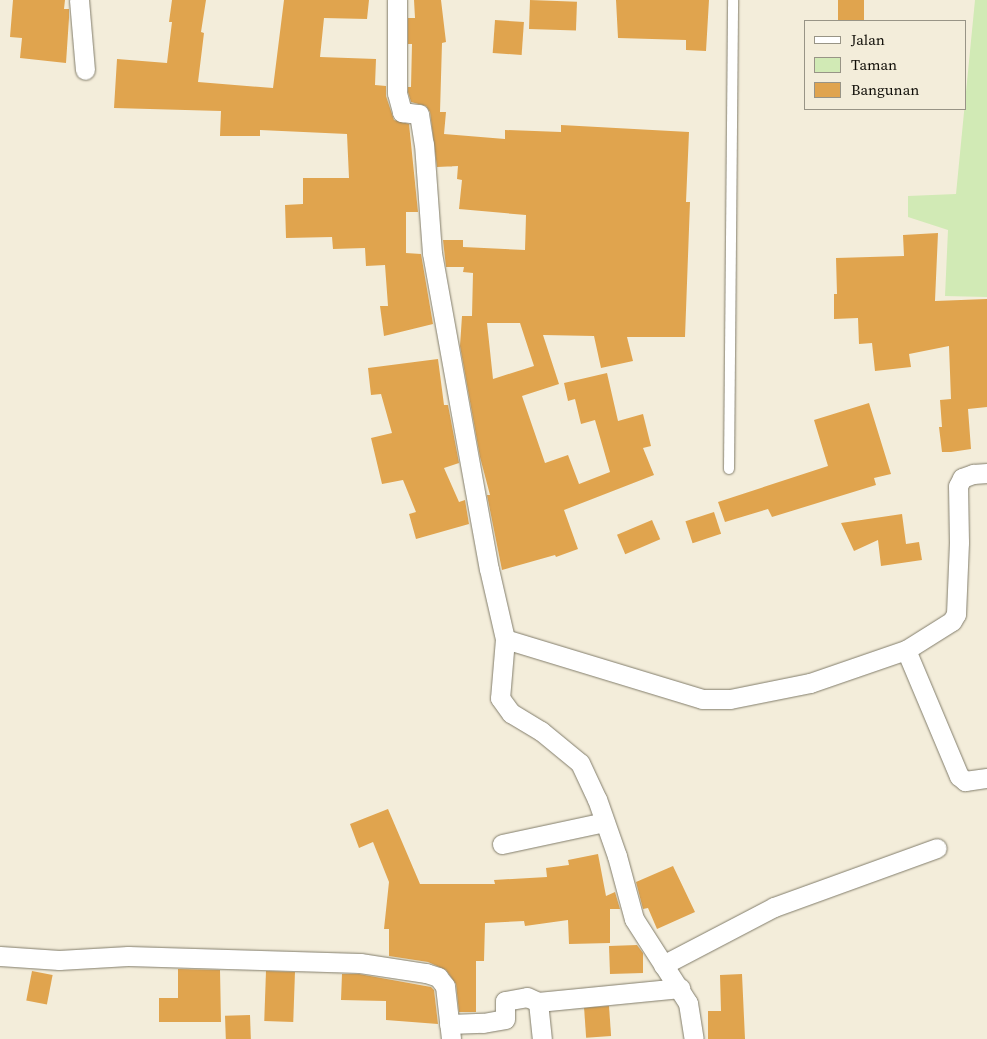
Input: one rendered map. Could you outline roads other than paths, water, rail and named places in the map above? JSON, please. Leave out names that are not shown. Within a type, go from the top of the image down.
[{"type":"street","points":[[79,0],[85,70]]},
{"type":"street","points":[[397,0],[397,93],[402,112],[419,114],[424,144],[432,253],[489,569],[505,639],[500,698],[505,707],[541,731],[580,763],[597,798],[634,920],[688,1003],[694,1039]]},
{"type":"street","points":[[505,639],[702,699],[730,699],[810,682],[906,650],[952,620],[956,614],[959,542],[958,486],[962,478],[987,473]]},
{"type":"street","points":[[906,650],[959,776],[965,781],[987,778]]},
{"type":"street","points":[[502,844],[604,822]]},
{"type":"street","points":[[663,965],[774,907],[937,848]]},
{"type":"street","points":[[0,956],[50,960],[128,956],[360,962],[426,973],[438,977],[445,986],[450,1032],[505,1019],[505,1001],[527,997],[538,1002],[680,988]]},
{"type":"street","points":[[538,1002],[542,1039]]},
{"type":"lane","points":[[729,469],[733,0]]}]
